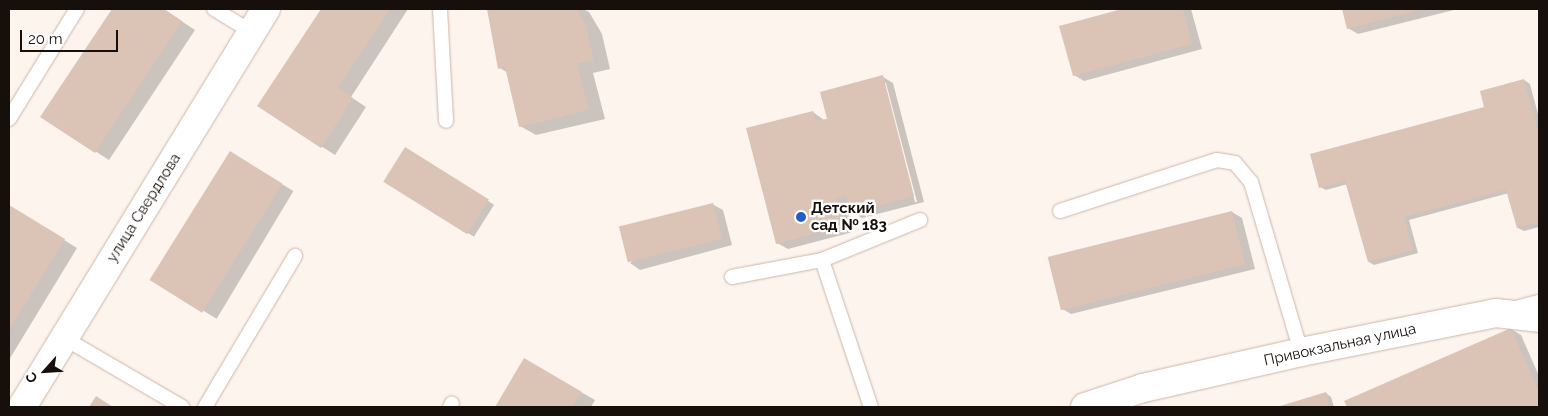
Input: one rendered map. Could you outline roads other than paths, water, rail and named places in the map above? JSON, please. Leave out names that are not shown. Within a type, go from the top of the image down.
[{"type":"street","name":"улица Свердлова","points":[[22,407],[266,9]]},
{"type":"street","name":"Привокзальная улица","points":[[1085,407],[1143,388],[1301,352],[1496,313],[1539,318]]},
{"type":"lane","points":[[9,119],[77,9]]},
{"type":"lane","points":[[214,9],[252,32]]},
{"type":"lane","points":[[440,9],[446,121]]},
{"type":"lane","points":[[1060,211],[1217,160],[1235,163],[1251,182],[1301,352]]},
{"type":"lane","points":[[732,277],[822,260],[920,220]]},
{"type":"lane","points":[[205,407],[294,256]]},
{"type":"lane","points":[[822,260],[871,407]]},
{"type":"lane","points":[[1496,313],[1539,302]]},
{"type":"lane","points":[[64,338],[182,407]]},
{"type":"place","name":"Детский сад № 183","points":[[801,217]]}]
